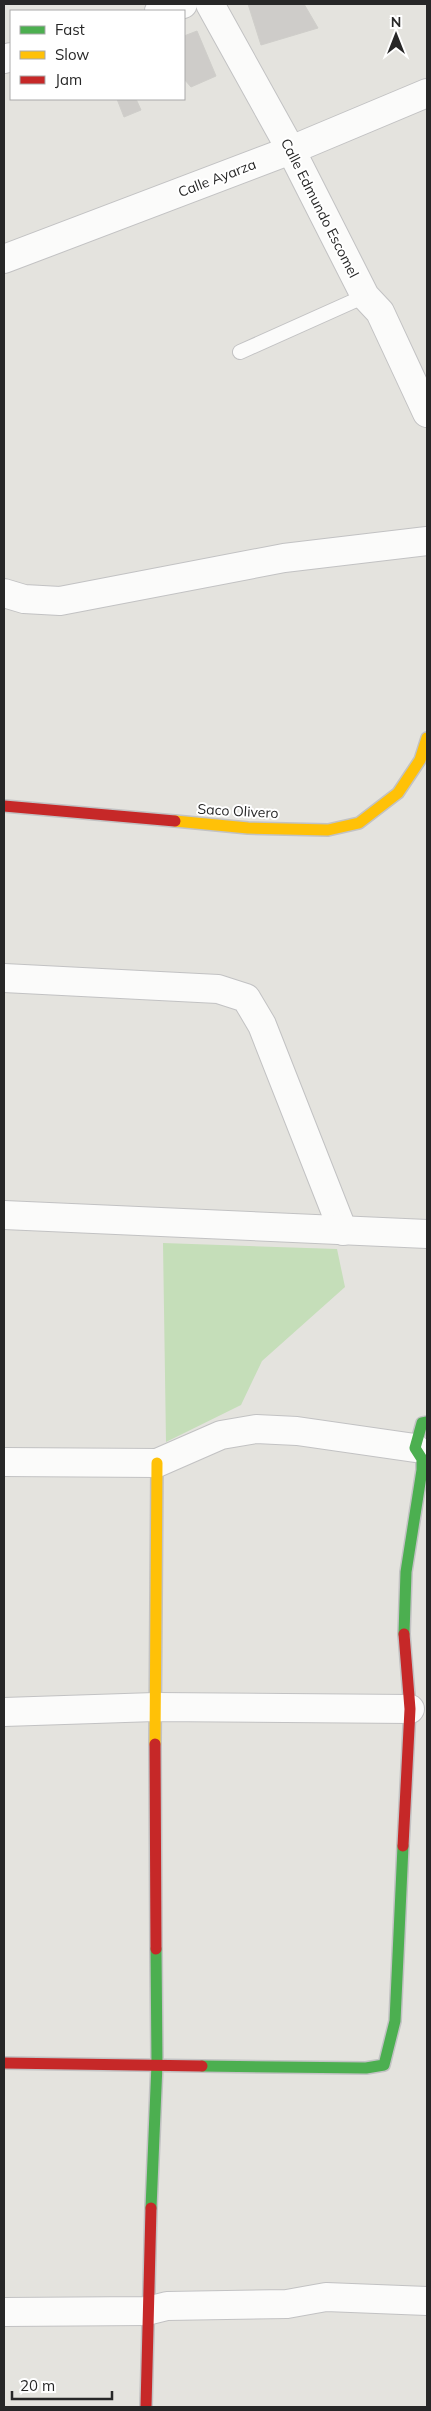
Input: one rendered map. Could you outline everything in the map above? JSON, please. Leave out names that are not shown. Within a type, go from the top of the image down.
[{"type":"street","points":[[162,10],[183,4]]},
{"type":"street","name":"Calle Edmundo Escomel","points":[[210,4],[291,150],[365,296],[380,312],[427,413]]},
{"type":"street","name":"Calle Ayarza","points":[[4,258],[291,150],[427,93]]},
{"type":"street","points":[[4,593],[24,600],[60,601],[284,558],[427,541]]},
{"type":"street","name":"Saco Olivero","points":[[4,806],[248,828],[328,830],[359,823],[398,793],[420,760],[427,738]]},
{"type":"street","points":[[4,978],[218,989],[246,998],[262,1025],[343,1231]]},
{"type":"street","points":[[4,1215],[427,1234]]},
{"type":"street","points":[[4,2063],[366,2068],[384,2065],[395,2021],[410,1709],[404,1639],[406,1572],[422,1470],[422,1459],[415,1448],[419,1428],[422,1422],[427,1422]]},
{"type":"street","points":[[4,1462],[156,1463],[221,1435],[256,1429],[297,1431],[415,1448]]},
{"type":"street","points":[[146,2407],[147,2311],[157,2064],[156,1463]]},
{"type":"street","points":[[4,1712],[155,1707],[410,1709]]},
{"type":"street","points":[[4,2312],[147,2311],[167,2306],[287,2304],[326,2297],[427,2301]]},
{"type":"lane","points":[[240,352],[365,296]]},
{"type":"green space","points":[[163,1243],[337,1249],[345,1287],[262,1361],[241,1405],[166,1442]]},
{"type":"building","points":[[248,4],[304,4],[318,28],[261,45]]},
{"type":"building","points":[[197,31],[216,76],[191,87],[185,80],[185,36]]},
{"type":"building","points":[[117,100],[136,100],[141,110],[124,117]]},
{"type":"traffic: fast","points":[[404,1634],[406,1572],[422,1470],[422,1459],[415,1448],[422,1423],[427,1422]]},
{"type":"traffic: fast","points":[[202,2066],[366,2068],[384,2065],[395,2021],[403,1846]]},
{"type":"traffic: fast","points":[[151,2208],[157,2064],[156,1949]]},
{"type":"traffic: slow","points":[[175,821],[248,828],[328,830],[359,823],[398,793],[420,760],[427,738]]},
{"type":"traffic: slow","points":[[155,1744],[157,1463]]},
{"type":"traffic: jam","points":[[4,806],[175,821]]},
{"type":"traffic: jam","points":[[403,1846],[410,1709],[404,1634]]},
{"type":"traffic: jam","points":[[155,1744],[156,1949]]},
{"type":"traffic: jam","points":[[4,2063],[202,2066]]},
{"type":"traffic: jam","points":[[146,2407],[151,2208]]}]
